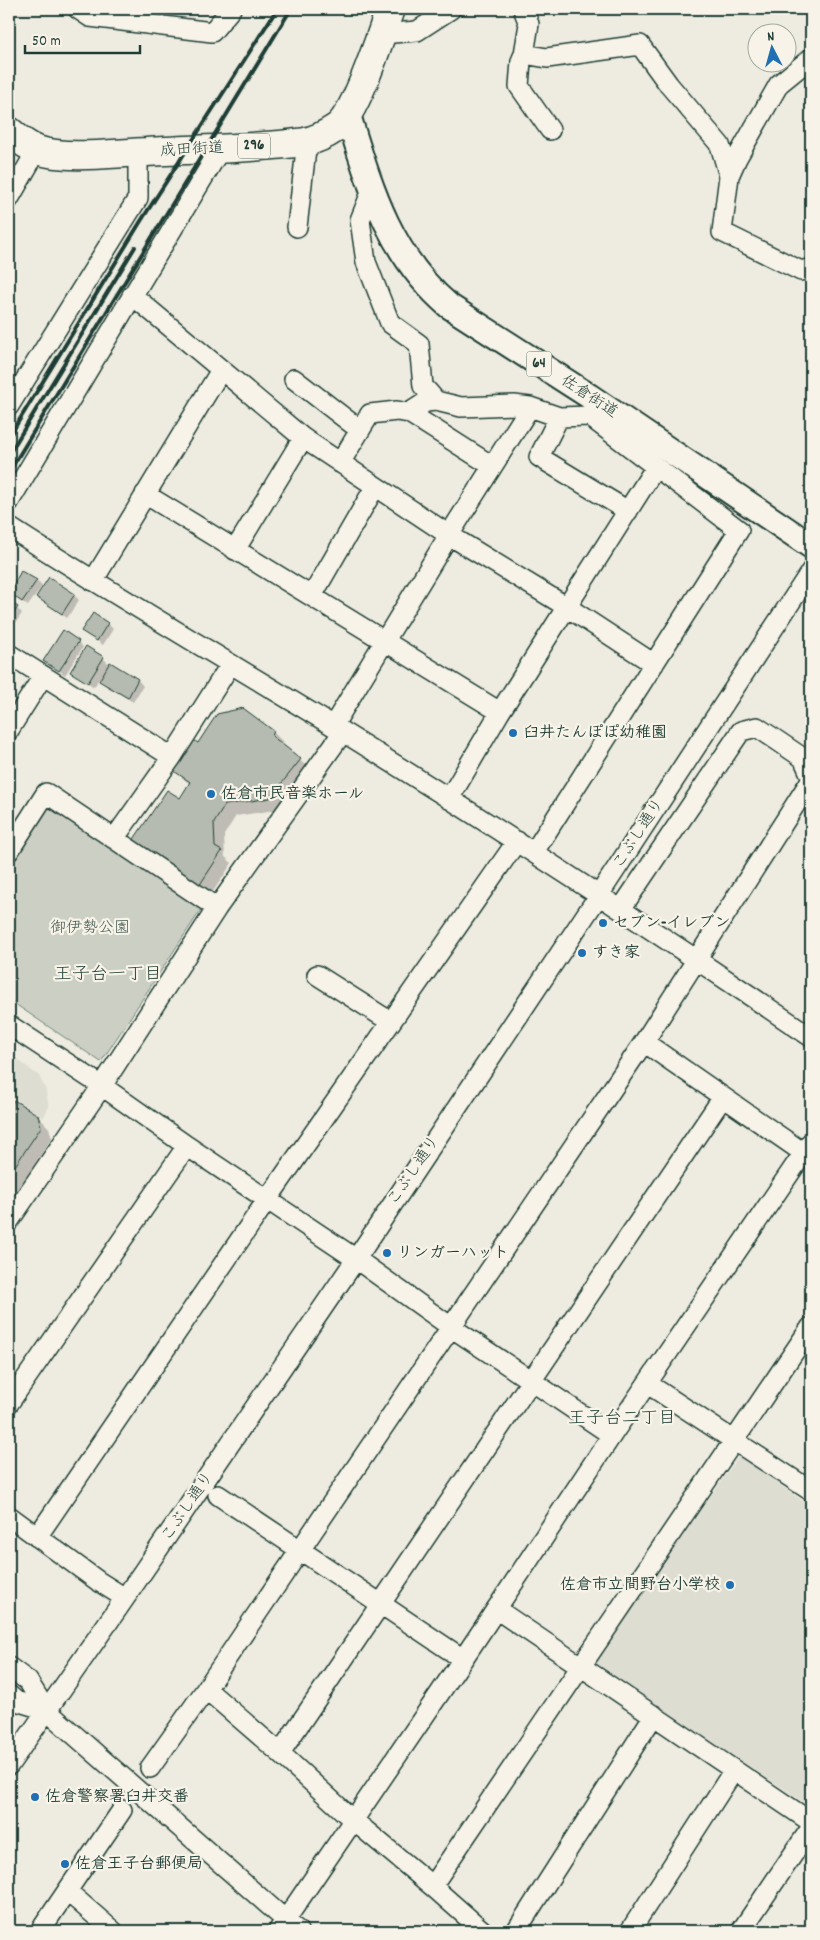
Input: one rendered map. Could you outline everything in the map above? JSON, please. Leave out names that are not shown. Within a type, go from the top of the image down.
[{"type":"highway","name":"成田街道","points":[[9,131],[18,139],[37,150],[60,154],[93,155],[307,141],[323,136],[338,128],[348,115],[364,79],[390,9]]},
{"type":"main road","name":"佐倉街道","points":[[348,115],[372,190],[391,234],[435,294],[449,306],[589,396],[811,546]]},
{"type":"street","points":[[78,9],[90,18],[212,32],[231,9]]},
{"type":"street","points":[[381,34],[416,31],[451,9]]},
{"type":"street","points":[[523,9],[529,24],[521,61],[519,86],[550,130]]},
{"type":"street","points":[[524,54],[547,58],[640,45],[669,86],[720,146],[729,176]]},
{"type":"street","points":[[811,58],[779,84],[729,176],[722,232],[801,271],[811,268]]},
{"type":"street","points":[[298,227],[307,141]]},
{"type":"street","points":[[9,502],[221,148]]},
{"type":"street","points":[[9,199],[37,150]]},
{"type":"street","points":[[9,406],[138,198],[138,152]]},
{"type":"street","points":[[372,190],[360,220],[366,262],[390,323],[419,344],[423,386],[436,401]]},
{"type":"street","points":[[132,295],[303,438],[449,535],[567,607],[654,664]]},
{"type":"street","points":[[93,581],[221,370]]},
{"type":"street","points":[[294,379],[360,430]]},
{"type":"street","points":[[409,412],[426,402],[436,401],[461,407],[514,405],[530,407],[559,417],[589,416],[739,530],[534,852]]},
{"type":"street","points":[[9,1221],[102,1086],[217,908],[338,729],[384,640],[530,407]]},
{"type":"street","points":[[340,463],[370,414],[396,411],[409,412],[492,466]]},
{"type":"street","points":[[559,417],[539,457],[628,511]]},
{"type":"street","points":[[235,550],[303,438]]},
{"type":"street","points":[[449,799],[500,712],[655,468]]},
{"type":"street","points":[[312,596],[375,487]]},
{"type":"street","points":[[145,494],[500,712]]},
{"type":"street","points":[[9,527],[93,581],[338,729],[517,841],[811,1037]]},
{"type":"street","name":"こぶし通り","points":[[9,1765],[356,1259],[811,571]]},
{"type":"street","points":[[9,654],[172,757]]},
{"type":"street","points":[[114,839],[172,757],[230,665]]},
{"type":"street","points":[[9,730],[44,676]]},
{"type":"street","points":[[150,1768],[206,1689],[698,960],[809,788],[803,758],[757,727],[741,731],[621,909]]},
{"type":"street","points":[[9,851],[46,793],[217,908]]},
{"type":"street","points":[[37,1537],[267,1200],[517,841]]},
{"type":"street","points":[[317,975],[391,1022]]},
{"type":"street","points":[[9,1025],[102,1086],[186,1146],[356,1259],[451,1327],[612,1435]]},
{"type":"street","points":[[9,1668],[28,1682],[46,1710],[287,1928],[352,1820],[463,1659],[612,1435],[809,1151],[723,1097],[644,1042]]},
{"type":"street","points":[[280,1753],[723,1097]]},
{"type":"street","points":[[9,1403],[186,1146]]},
{"type":"street","points":[[432,1886],[811,1327]]},
{"type":"street","points":[[648,1384],[811,1491]]},
{"type":"street","points":[[218,1495],[463,1659]]},
{"type":"street","points":[[9,1516],[98,1581],[125,1598]]},
{"type":"street","points":[[496,1610],[581,1665],[811,1822]]},
{"type":"street","points":[[206,1689],[280,1753],[352,1820],[483,1931]]},
{"type":"street","points":[[9,1695],[16,1700],[46,1710]]},
{"type":"street","points":[[516,1931],[654,1716]]},
{"type":"street","points":[[630,1931],[734,1770]]},
{"type":"street","points":[[40,1931],[122,1810]]},
{"type":"street","points":[[741,1931],[811,1828]]},
{"type":"street","points":[[67,1891],[113,1931]]},
{"type":"shaded area","points":[[9,1053],[39,1076],[45,1088],[49,1107],[43,1118],[13,1097],[9,1102]]},
{"type":"shaded area","name":"佐倉市立間野台小学校","points":[[739,1456],[811,1507],[811,1807],[593,1663]]},
{"type":"green space","name":"御伊勢公園","points":[[55,807],[204,905],[101,1062],[9,1000],[9,862],[43,809]]},
{"type":"building","points":[[21,571],[37,580],[22,602],[9,593]]},
{"type":"building","points":[[49,577],[75,594],[62,614],[36,597]]},
{"type":"building","points":[[9,601],[18,607],[9,620]]},
{"type":"building","points":[[93,613],[108,623],[97,641],[81,631]]},
{"type":"building","points":[[63,630],[79,641],[59,671],[43,661]]},
{"type":"building","points":[[86,646],[104,657],[88,683],[70,672]]},
{"type":"building","points":[[110,662],[138,679],[128,698],[99,681]]},
{"type":"building","points":[[243,708],[274,731],[272,736],[301,759],[270,798],[225,805],[214,823],[215,847],[222,851],[199,886],[132,842],[167,790],[180,798],[190,782],[171,769],[191,738],[198,743],[217,714]]},
{"type":"building","points":[[14,1100],[38,1115],[41,1127],[9,1175],[9,1108]]},
{"type":"railway","points":[[9,437],[141,221],[277,9]]},
{"type":"railway","points":[[9,472],[291,9]]},
{"type":"railway","points":[[9,454],[135,247]]},
{"type":"place","name":"臼井たんぽぽ幼稚園","points":[[513,733]]},
{"type":"place","name":"佐倉市民音楽ホール","points":[[211,794]]},
{"type":"place","name":"セブン-イレブン","points":[[603,923]]},
{"type":"place","name":"すき家","points":[[582,953]]},
{"type":"place","name":"リンガーハット","points":[[387,1253]]},
{"type":"place","name":"佐倉市立間野台小学校","points":[[730,1585]]},
{"type":"place","name":"佐倉警察署臼井交番","points":[[35,1797]]},
{"type":"place","name":"佐倉王子台郵便局","points":[[65,1864]]},
{"type":"district","name":"王子台一丁目","points":[[108,975]]},
{"type":"district","name":"王子台二丁目","points":[[622,1419]]}]
